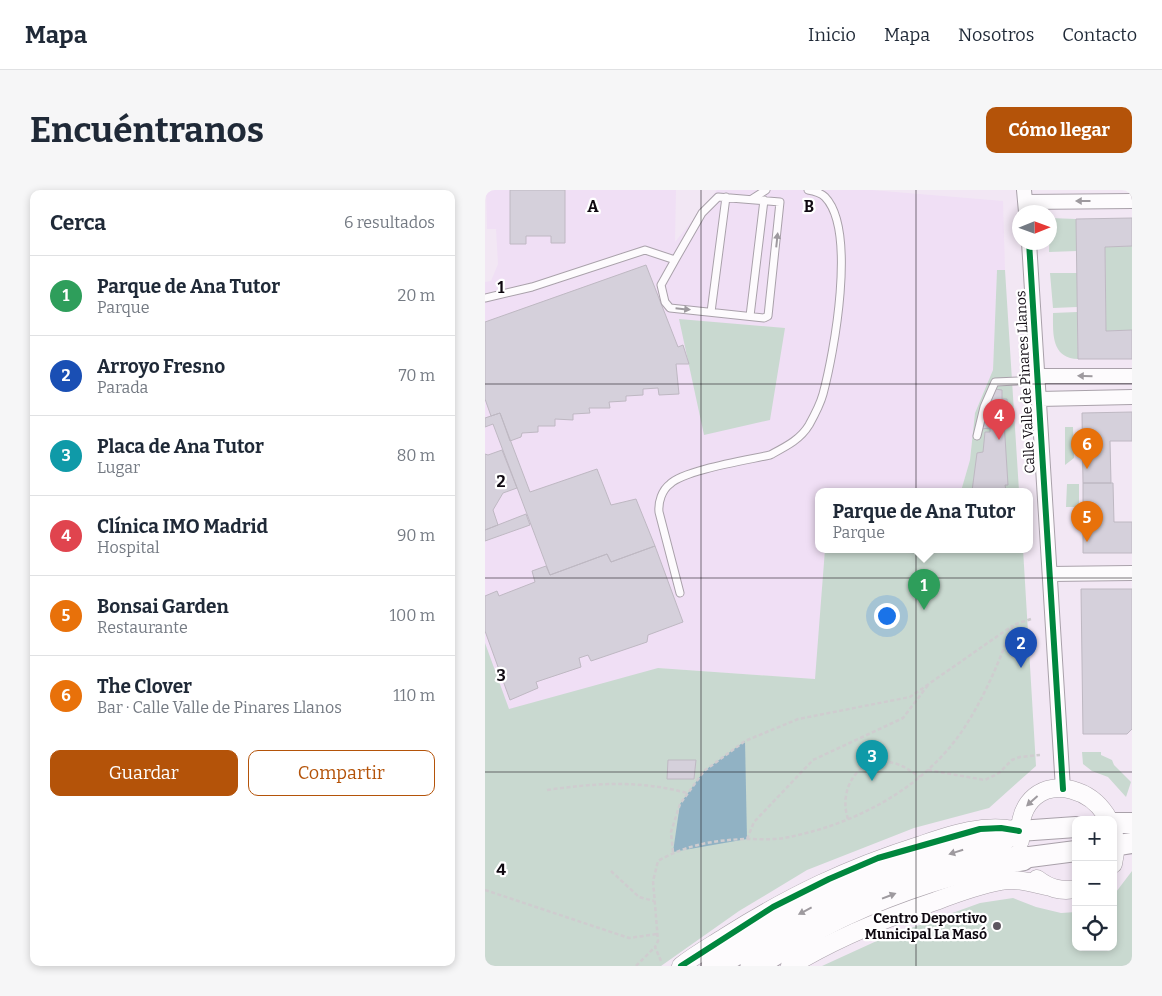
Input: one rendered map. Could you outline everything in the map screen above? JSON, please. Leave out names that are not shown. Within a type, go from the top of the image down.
[{"type":"highway","points":[[714,966],[777,926],[836,895],[886,875],[1019,831]]},
{"type":"highway","points":[[753,966],[822,925],[852,910],[949,876],[1022,858]]},
{"type":"main road","points":[[1019,831],[1072,826]]},
{"type":"main road","points":[[1022,858],[1072,852]]},
{"type":"street","points":[[1025,202],[1132,201]]},
{"type":"street","name":"Calle Valle de Pinares Llanos","points":[[1029,250],[1063,788]]},
{"type":"street","points":[[1037,378],[1132,376]]},
{"type":"street","points":[[1039,399],[1132,397]]},
{"type":"street","points":[[1049,574],[1132,573]]},
{"type":"street","points":[[1046,886],[1027,868],[1022,858],[1019,831],[1019,823],[1026,807],[1041,794],[1063,788],[1084,791],[1098,798],[1120,823],[1119,849]]},
{"type":"street","points":[[681,966],[773,907],[829,878],[878,858],[980,828],[1001,828],[1019,831]]},
{"type":"street","points":[[790,966],[850,933],[899,913],[1002,881],[1025,881],[1059,890],[1072,889]]},
{"type":"lane","points":[[751,199],[765,190]]},
{"type":"lane","points":[[680,593],[659,512],[660,500],[668,485],[676,479],[691,474],[770,455],[782,449],[801,436],[823,396],[840,287],[841,242],[836,218],[825,197],[808,190]]},
{"type":"lane","points":[[711,312],[726,196]]},
{"type":"lane","points":[[718,197],[751,199],[778,201],[781,204],[769,313],[764,318],[670,308],[665,302],[661,286],[702,213],[718,197]]},
{"type":"lane","points":[[750,316],[764,200]]},
{"type":"lane","points":[[485,298],[532,287],[645,250],[675,260]]},
{"type":"lane","points":[[977,436],[984,407],[995,382],[1037,378]]},
{"type":"path","points":[[673,852],[671,832],[680,804],[687,793],[704,771],[745,740],[798,719],[910,697],[1013,625],[1031,619]]},
{"type":"path","points":[[636,966],[655,947],[658,941],[653,881],[658,861],[673,852],[704,843],[781,838],[828,828],[878,805],[921,777],[966,726],[1003,652],[1013,625]]},
{"type":"path","points":[[747,839],[754,822],[813,760],[903,718],[931,682]]},
{"type":"path","points":[[928,770],[985,780],[999,773],[1012,760],[1020,757],[1040,755]]},
{"type":"path","points":[[848,819],[843,806],[849,782],[864,766],[884,762],[901,765],[921,777]]},
{"type":"path","points":[[547,790],[590,784],[640,783],[687,793]]},
{"type":"path","points":[[611,871],[639,897],[654,901]]},
{"type":"path","points":[[485,890],[629,938],[657,934]]},
{"type":"path","points":[[655,947],[661,961]]},
{"type":"shaded area","points":[[486,190],[676,190],[675,242],[717,190],[871,190],[1003,201],[1005,270],[997,270],[993,370],[975,413],[970,460],[962,488],[815,488],[815,553],[825,553],[816,679],[658,668],[485,809],[485,282],[491,281],[498,264],[496,229],[487,229]]},
{"type":"shaded area","points":[[1057,218],[1076,219],[1077,251],[1049,252],[1049,250],[1057,250]]},
{"type":"shaded area","points":[[1132,246],[1132,330],[1106,331],[1105,247]]},
{"type":"shaded area","points":[[997,270],[1005,270],[1019,488],[962,488],[970,460],[975,413],[993,370]]},
{"type":"shaded area","points":[[1050,273],[1077,273],[1077,307],[1053,308]]},
{"type":"shaded area","points":[[1077,312],[1078,359],[1069,358],[1058,349],[1055,343],[1053,328],[1053,313]]},
{"type":"shaded area","points":[[679,319],[785,328],[770,420],[704,435]]},
{"type":"shaded area","points":[[1065,427],[1073,427],[1074,458],[1065,465]]},
{"type":"shaded area","points":[[1067,484],[1079,484],[1079,507],[1066,507]]},
{"type":"shaded area","points":[[825,553],[1023,553],[1036,766],[989,808],[914,828],[807,870],[739,911],[661,966],[485,966],[485,643],[509,709],[658,668],[815,679]]},
{"type":"shaded area","points":[[1082,752],[1101,752],[1101,755],[1112,760],[1114,765],[1131,782],[1126,797],[1108,777],[1092,771],[1083,764]]},
{"type":"shaded area","name":"Centro Deportivo Municipal La Masó","points":[[1132,871],[1132,966],[822,966],[881,939],[980,903],[1013,898],[1036,907],[1061,913],[1072,912],[1072,951],[1117,951],[1117,891]]},
{"type":"water","points":[[745,741],[747,839],[673,852],[680,804],[704,771]]},
{"type":"building","points":[[510,190],[565,190],[565,243],[551,243],[551,236],[526,236],[526,244],[510,244]]},
{"type":"building","points":[[1132,218],[1132,246],[1105,247],[1106,331],[1132,330],[1132,359],[1078,359],[1076,219]]},
{"type":"building","points":[[646,265],[678,347],[683,345],[689,364],[676,364],[679,394],[659,395],[658,388],[643,389],[643,395],[626,396],[626,401],[609,402],[610,408],[589,408],[590,413],[573,414],[573,420],[555,419],[555,426],[538,426],[538,432],[522,433],[521,437],[510,441],[500,413],[491,416],[485,399],[485,322]]},
{"type":"building","points":[[995,389],[1002,390],[1002,399],[1007,399],[1007,405],[1003,405],[1008,485],[1005,485],[1006,488],[972,488],[977,453],[983,452],[985,432],[990,432],[990,428],[981,429]]},
{"type":"building","points":[[1132,412],[1132,441],[1110,441],[1111,483],[1083,483],[1082,413]]},
{"type":"building","points":[[500,413],[530,492],[597,469],[611,505],[636,499],[655,546],[611,562],[607,554],[550,575],[493,424],[485,427],[485,418]]},
{"type":"building","points":[[502,450],[517,488],[503,493],[493,510],[498,525],[485,530],[485,454],[488,455]]},
{"type":"building","points":[[1083,483],[1113,483],[1114,522],[1132,522],[1132,553],[1083,553]]},
{"type":"building","points":[[526,514],[530,525],[485,541],[485,530]]},
{"type":"building","points":[[655,546],[683,622],[648,635],[647,642],[591,661],[588,655],[579,658],[581,667],[536,682],[538,688],[510,700],[485,631],[485,596],[497,591],[499,596],[535,582],[532,571],[546,566],[550,575],[607,554],[611,562]]},
{"type":"building","points":[[1081,589],[1132,589],[1132,729],[1127,734],[1083,734]]},
{"type":"building","points":[[668,760],[696,760],[694,779],[667,779]]},
{"type":"cycle path","points":[[1029,250],[1063,789]]},
{"type":"cycle path","points":[[681,966],[773,907],[829,879],[878,858],[980,829],[1001,828],[1019,831]]},
{"type":"place","name":"Clínica IMO Madrid","points":[[999,440]]},
{"type":"place","name":"The Clover","points":[[1087,469]]},
{"type":"place","name":"Bonsai Garden","points":[[1087,542]]},
{"type":"place","name":"Parque de Ana Tutor","points":[[924,610]]},
{"type":"place","name":"Arroyo Fresno","points":[[1021,668]]},
{"type":"place","name":"Placa de Ana Tutor","points":[[872,781]]},
{"type":"place","name":"Centro Deportivo Municipal La Masó","points":[[997,926]]}]
